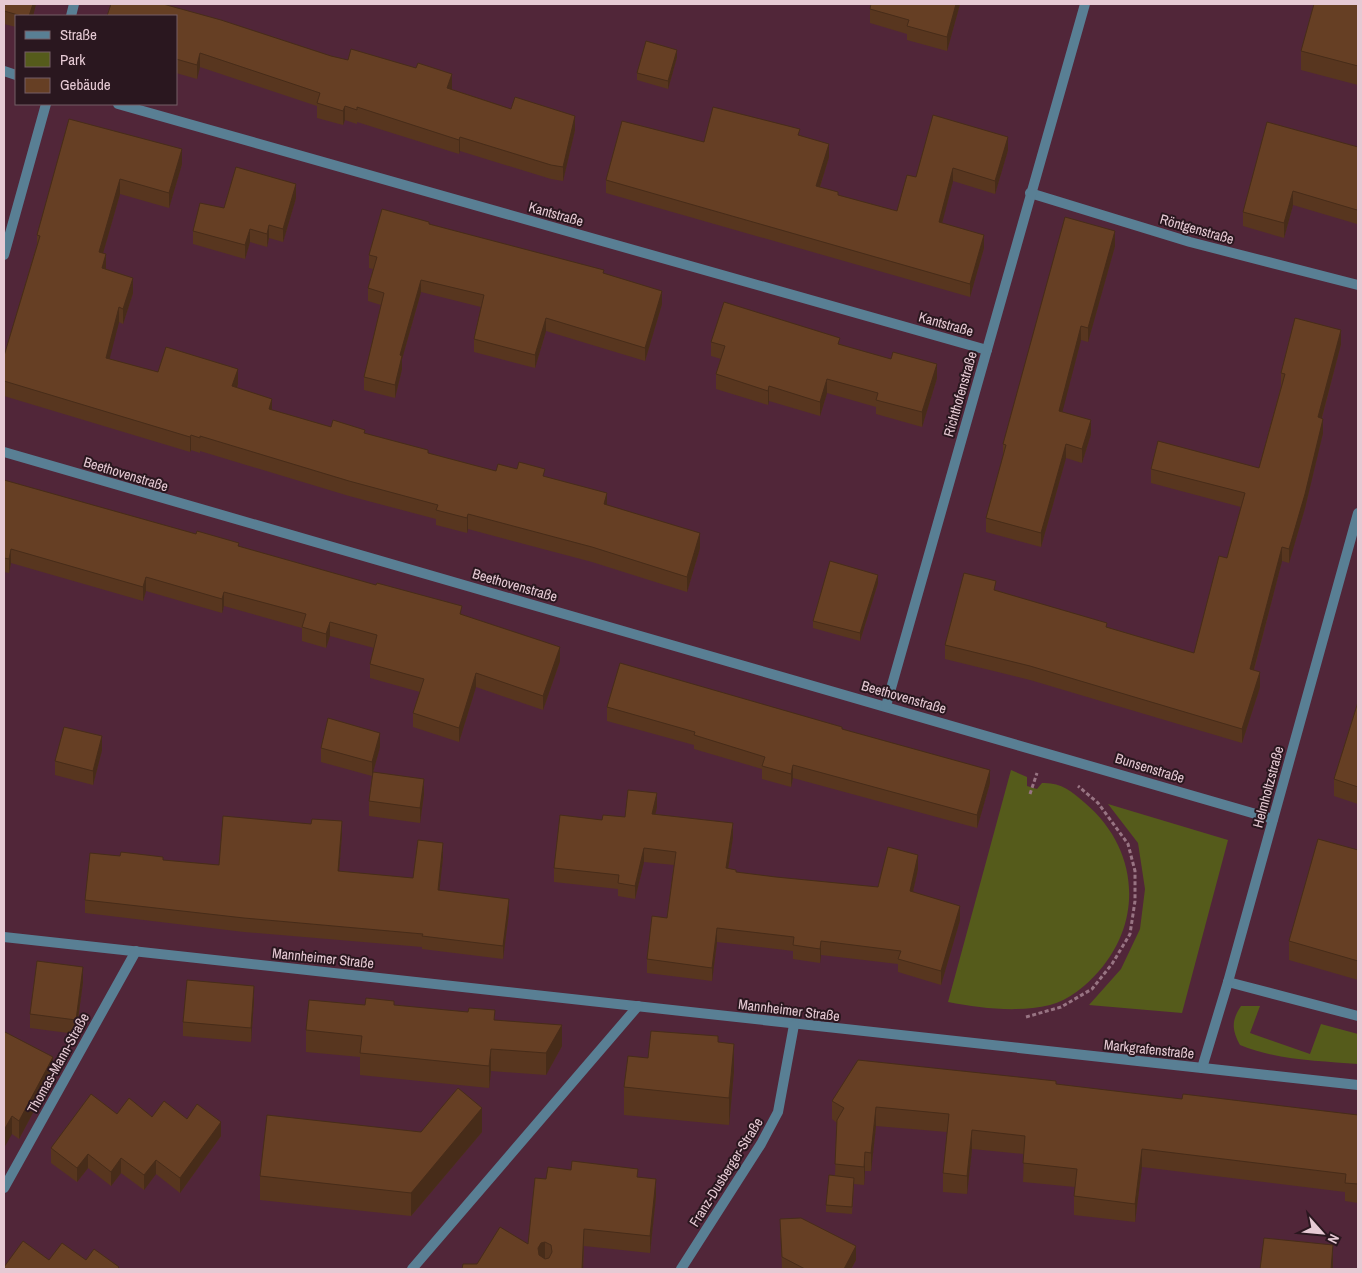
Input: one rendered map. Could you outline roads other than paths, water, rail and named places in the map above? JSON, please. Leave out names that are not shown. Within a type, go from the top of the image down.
[{"type":"street","name":"Richthofenstraße","points":[[886,706],[1085,4]]},
{"type":"street","points":[[4,255],[46,105]]},
{"type":"street","name":"Kantstraße","points":[[122,105],[987,350]]},
{"type":"street","name":"Röntgenstraße","points":[[1030,193],[1190,242],[1358,285]]},
{"type":"street","name":"Beethovenstraße","points":[[4,452],[1019,744]]},
{"type":"street","name":"Helmholtzstraße","points":[[1202,1068],[1228,982],[1358,512]]},
{"type":"street","name":"Bunsenstraße","points":[[1019,744],[1273,819]]},
{"type":"street","name":"Mannheimer Straße","points":[[4,937],[937,1040]]},
{"type":"street","name":"Thomas-Mann-Straße","points":[[4,1188],[136,952]]},
{"type":"street","points":[[1228,982],[1358,1016]]},
{"type":"street","points":[[412,1269],[638,1006]]},
{"type":"street","name":"Franz-Dusberger-Straße","points":[[681,1269],[774,1120],[782,1097],[794,1025]]},
{"type":"street","name":"Markgrafenstraße","points":[[937,1040],[1358,1085]]}]
